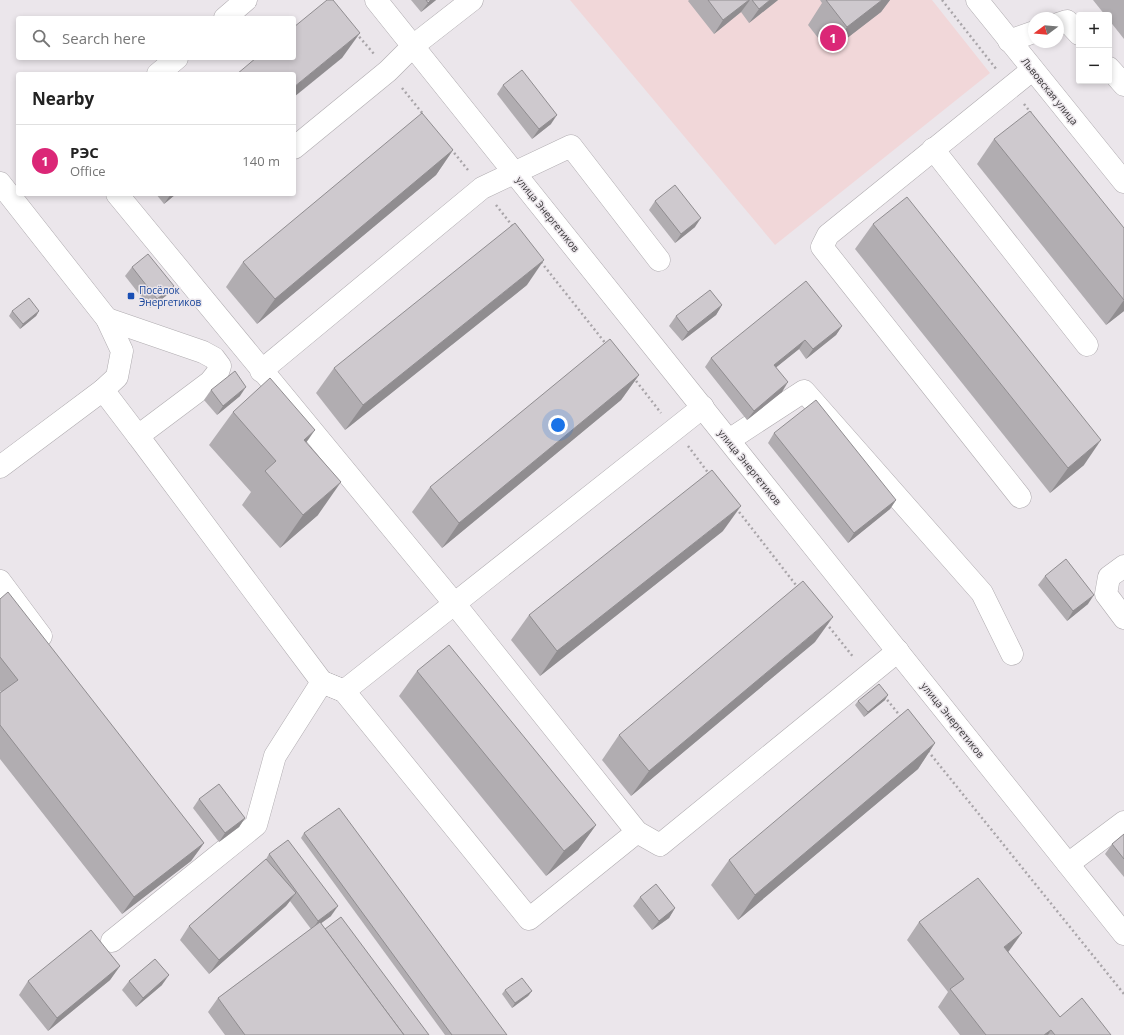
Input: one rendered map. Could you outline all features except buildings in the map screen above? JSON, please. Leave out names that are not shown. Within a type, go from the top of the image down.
[{"type":"street","points":[[227,16],[246,0]]},
{"type":"street","name":"улица Энергетиков","points":[[376,0],[1124,934]]},
{"type":"street","points":[[296,146],[388,71],[414,46],[472,0]]},
{"type":"street","name":"Львовская улица","points":[[977,0],[1124,182]]},
{"type":"street","points":[[1064,22],[1067,21],[1076,31]]},
{"type":"street","points":[[1009,40],[1028,34]]},
{"type":"street","points":[[160,72],[175,60]]},
{"type":"street","points":[[1020,497],[822,246],[828,235],[1032,70]]},
{"type":"street","points":[[1112,71],[1124,85]]},
{"type":"street","points":[[262,371],[482,188],[572,146],[659,260]]},
{"type":"street","points":[[933,149],[1087,346]]},
{"type":"street","points":[[0,467],[103,390],[118,377],[122,351],[107,319],[10,190]]},
{"type":"street","points":[[119,196],[454,603],[637,832],[660,845],[898,651]]},
{"type":"street","points":[[107,319],[203,352],[214,358],[220,366],[218,372],[210,382],[138,436]]},
{"type":"street","points":[[103,390],[322,682],[344,691],[529,920],[637,832]]},
{"type":"street","points":[[729,440],[804,392],[982,593],[1012,654]]},
{"type":"street","points":[[344,691],[703,407]]},
{"type":"street","points":[[1124,566],[1109,577],[1106,594],[1124,618]]},
{"type":"street","points":[[0,582],[53,652]]},
{"type":"street","points":[[112,941],[212,862],[256,825],[275,756],[322,682]]},
{"type":"street","points":[[1068,864],[1124,822]]},
{"type":"street","points":[[197,843],[212,862]]},
{"type":"path","points":[[942,0],[1036,119]]},
{"type":"path","points":[[354,30],[428,120]]},
{"type":"path","points":[[448,145],[517,232]]},
{"type":"path","points":[[537,256],[611,350]]},
{"type":"path","points":[[631,374],[714,480]]},
{"type":"path","points":[[733,504],[800,590]]},
{"type":"path","points":[[824,621],[903,720]]},
{"type":"path","points":[[923,745],[1124,994]]},
{"type":"shaded area","points":[[570,0],[932,0],[990,73],[775,245]]},
{"type":"place","name":"РЭС","points":[[833,38]]},
{"type":"place","name":"Посёлок Энергетиков","points":[[131,296]]}]
